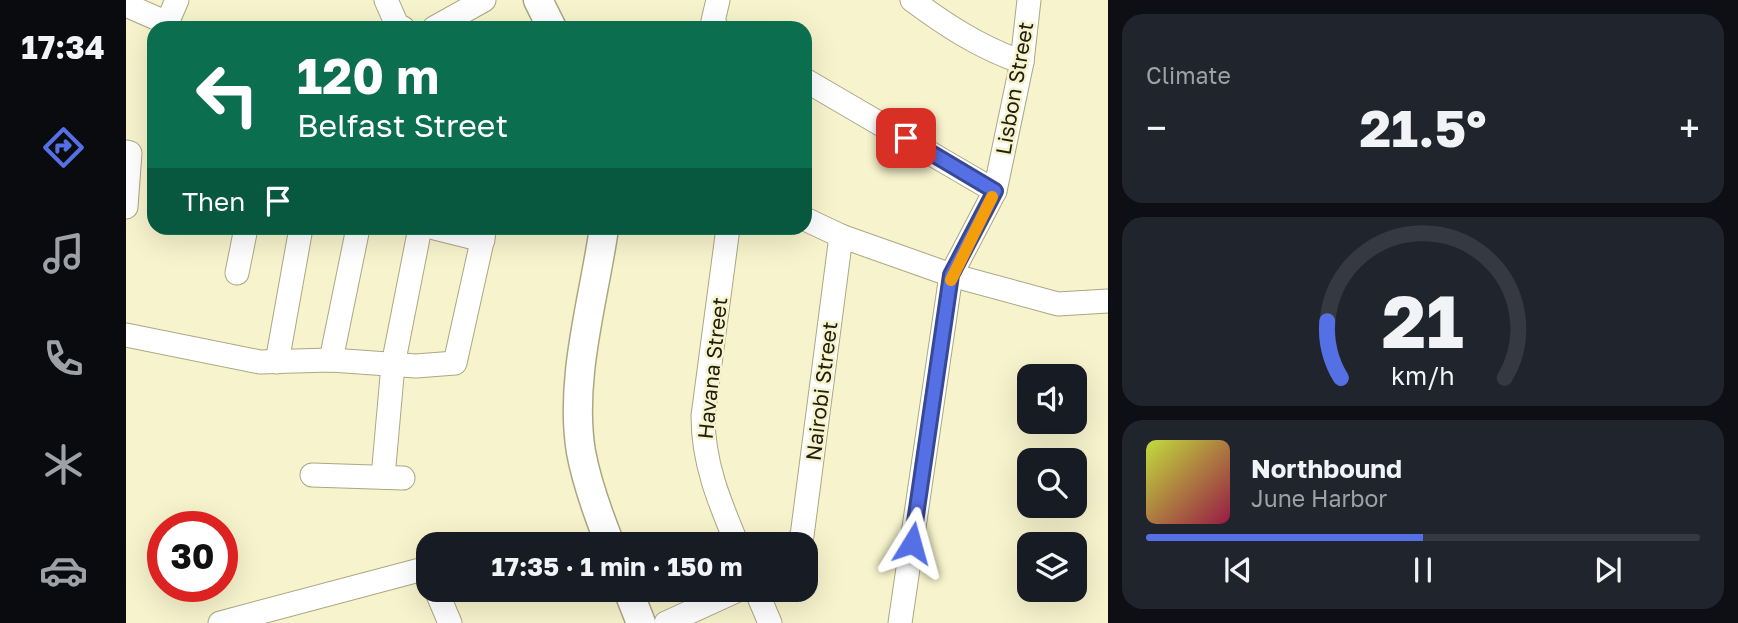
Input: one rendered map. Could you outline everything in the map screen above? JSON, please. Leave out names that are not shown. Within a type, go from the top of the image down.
[{"type":"street","points":[[168,21],[177,0]]},
{"type":"street","points":[[386,0],[395,21]]},
{"type":"street","points":[[446,21],[484,0]]},
{"type":"street","points":[[538,0],[548,21]]},
{"type":"street","points":[[912,0],[950,28],[993,52],[1022,62]]},
{"type":"street","name":"Lisbon Street","points":[[900,623],[951,275],[995,191],[1022,62],[1029,0]]},
{"type":"street","points":[[126,5],[162,21]]},
{"type":"street","points":[[812,84],[995,191]]},
{"type":"street","points":[[126,152],[130,153],[126,207]]},
{"type":"street","points":[[812,222],[841,236],[951,275],[1058,304],[1108,301]]},
{"type":"street","points":[[237,273],[245,235]]},
{"type":"street","points":[[277,362],[301,235]]},
{"type":"street","points":[[331,360],[357,235]]},
{"type":"street","points":[[313,475],[393,478],[393,365],[419,235]]},
{"type":"street","points":[[126,335],[241,359],[277,362],[331,360],[393,365],[455,363],[484,235]]},
{"type":"street","points":[[603,235],[582,369],[579,426],[587,481],[606,532]]},
{"type":"street","name":"Havana Street","points":[[726,235],[703,416],[703,446],[711,481],[732,532]]},
{"type":"street","name":"Nairobi Street","points":[[803,532],[841,236]]},
{"type":"street","points":[[219,623],[416,571]]},
{"type":"street","points":[[441,602],[450,623]]},
{"type":"street","points":[[633,602],[641,623]]},
{"type":"street","points":[[667,623],[712,602]]},
{"type":"street","points":[[761,602],[770,623]]},
{"type":"slow traffic","points":[[951,280],[951,275],[992,197]]},
{"type":"route","points":[[906,138],[995,191],[951,275],[912,543]]}]
